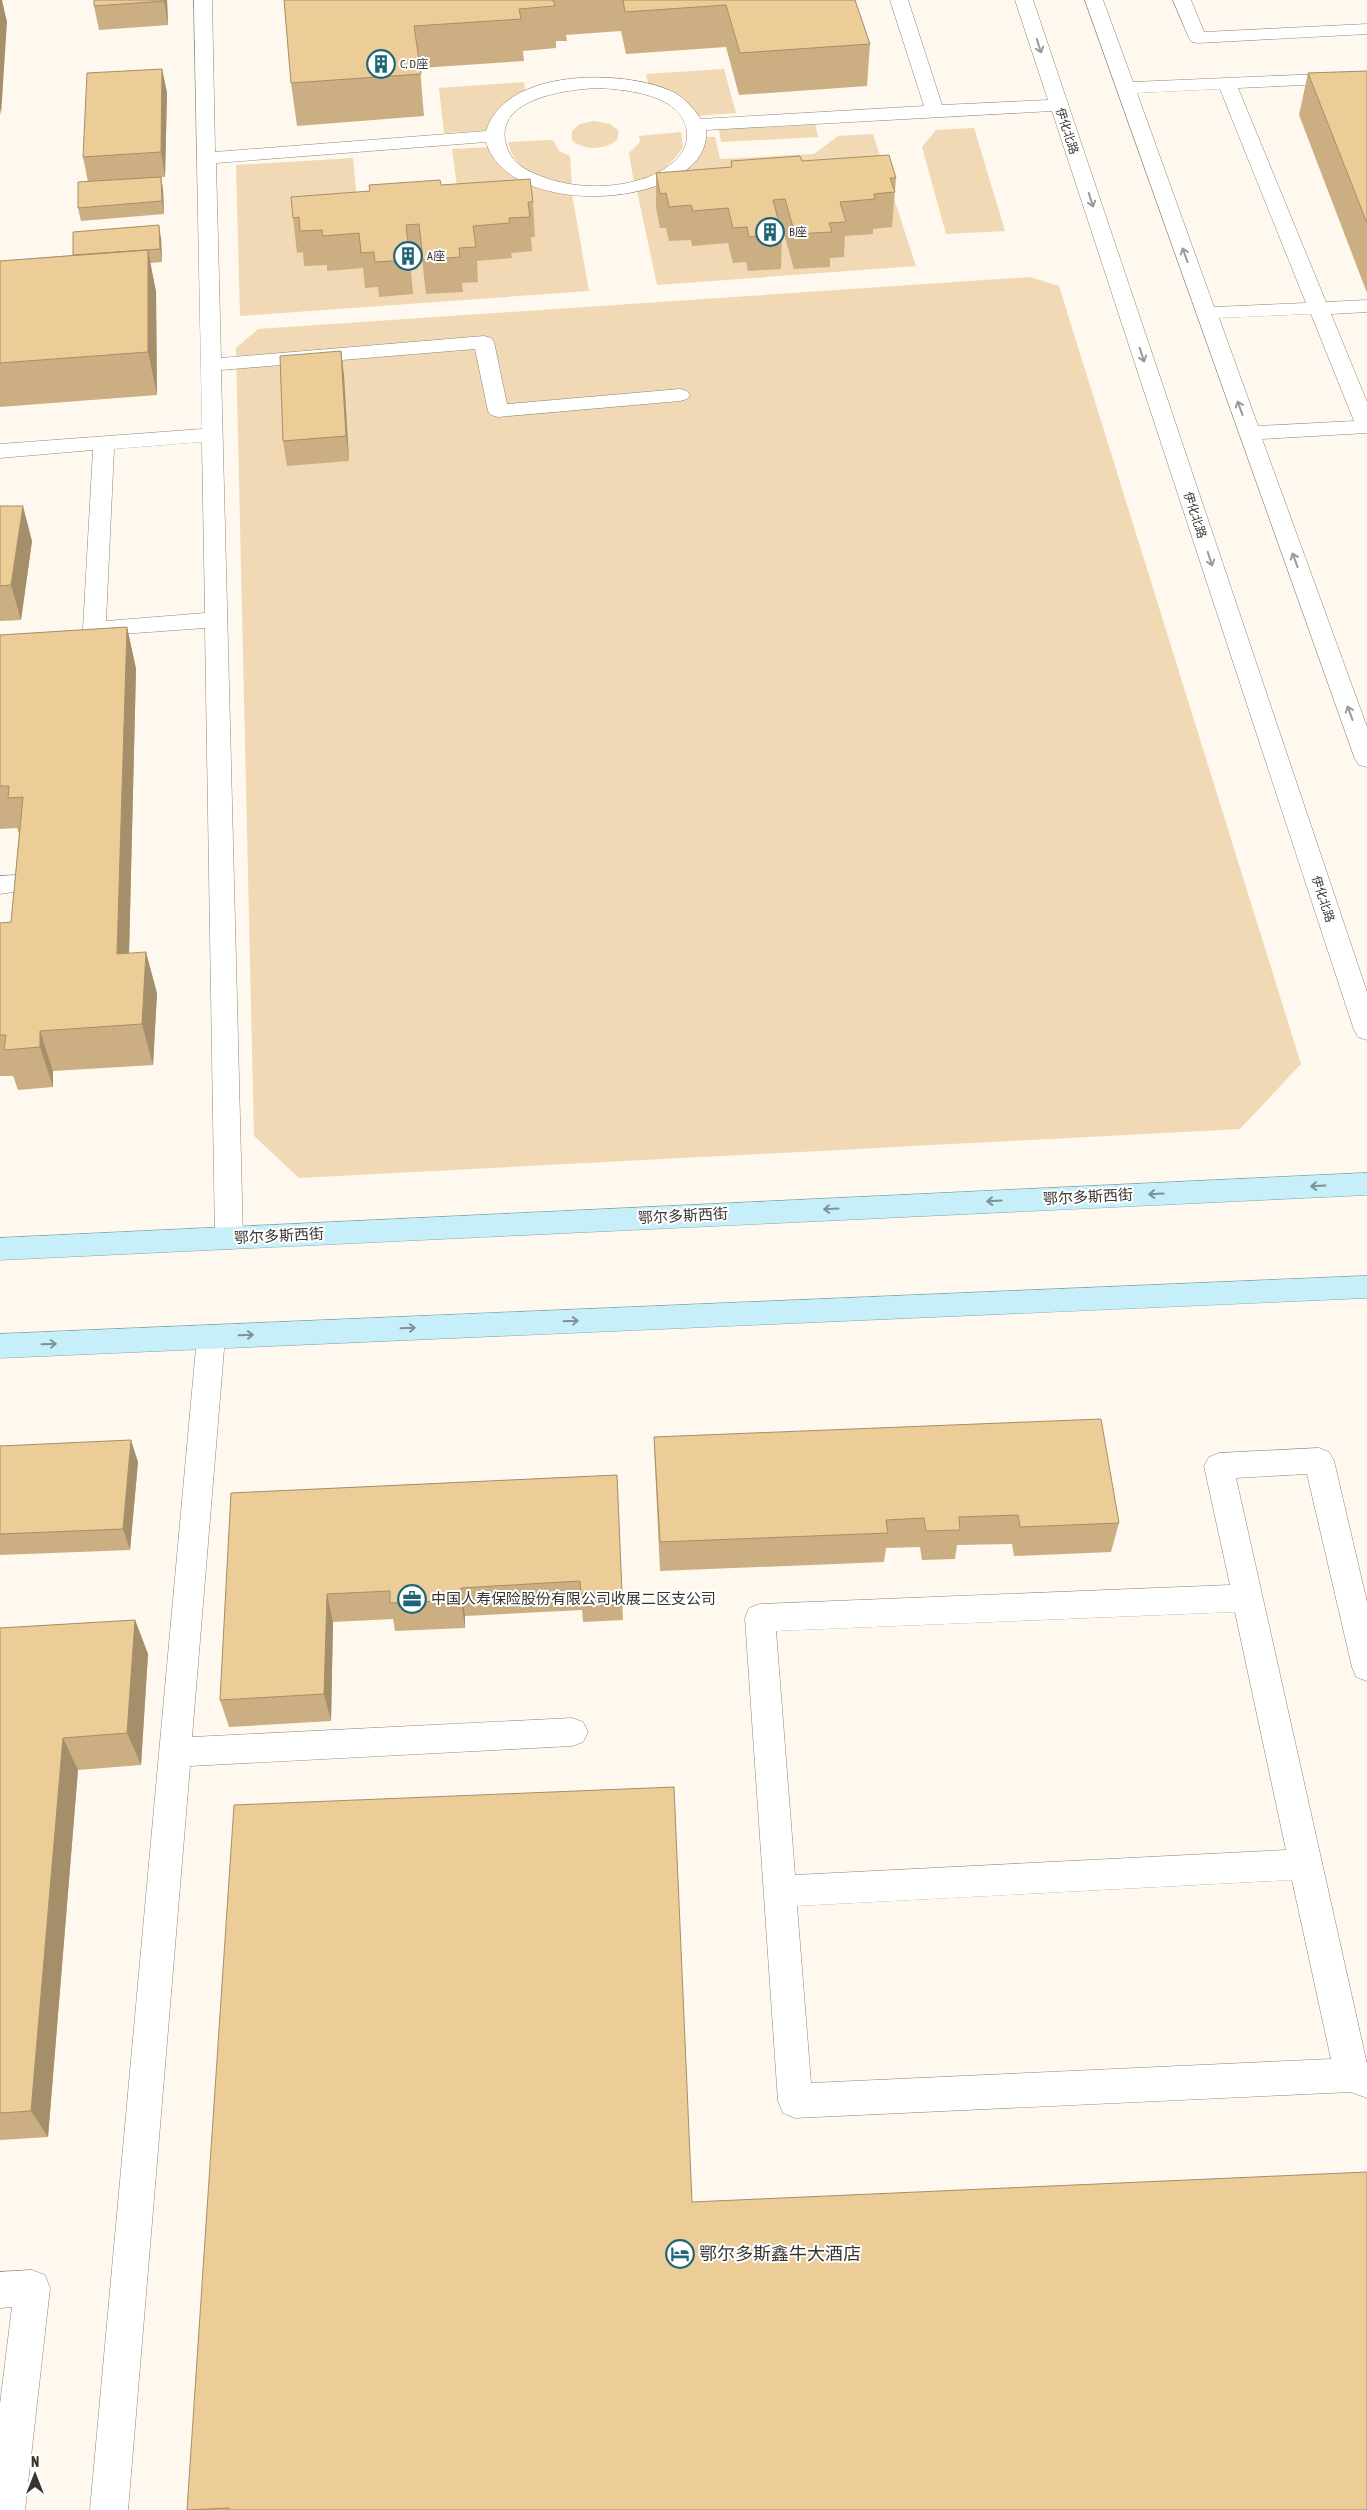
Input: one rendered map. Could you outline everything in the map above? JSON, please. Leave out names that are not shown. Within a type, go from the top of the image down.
[{"type":"main road","name":"鄂尔多斯西街","points":[[0,1249],[1367,1184]]},
{"type":"main road","points":[[0,1346],[1367,1287]]},
{"type":"street","points":[[203,0],[229,1238]]},
{"type":"street","points":[[899,0],[935,111]]},
{"type":"street","name":"伊化北路","points":[[1024,0],[1367,1030]]},
{"type":"street","points":[[1094,0],[1367,759]]},
{"type":"street","points":[[1182,0],[1198,38],[1367,29]]},
{"type":"street","points":[[1126,88],[1367,77]]},
{"type":"street","points":[[606,82],[637,86],[664,95],[684,109],[696,125],[696,143],[686,161],[666,176],[640,186],[609,191],[576,191],[546,185],[524,176],[507,165],[497,151],[494,136],[501,118],[518,102],[543,90],[574,83],[606,82]]},
{"type":"street","points":[[1227,84],[1367,427],[1249,433]]},
{"type":"street","points":[[696,125],[1059,105]]},
{"type":"street","points":[[207,158],[494,136]]},
{"type":"street","points":[[1206,312],[1367,306]]},
{"type":"street","points":[[211,365],[484,342],[498,411],[680,395]]},
{"type":"street","points":[[0,451],[212,435]]},
{"type":"street","points":[[104,443],[85,630],[216,620]]},
{"type":"street","points":[[109,2510],[211,1337]]},
{"type":"street","points":[[1248,1598],[760,1618],[795,2101],[1359,2078],[1306,1864],[1248,1598],[1219,1466],[1319,1461],[1367,1667]]},
{"type":"street","points":[[175,1752],[572,1732]]},
{"type":"street","points":[[780,1891],[1306,1864]]},
{"type":"street","points":[[0,2290],[32,2288],[6,2510]]},
{"type":"shaded area","points":[[724,69],[736,113],[696,116],[649,87],[646,74]]},
{"type":"shaded area","points":[[524,82],[526,95],[492,130],[444,133],[439,88]]},
{"type":"shaded area","points":[[594,121],[610,124],[619,131],[617,140],[607,146],[594,148],[582,146],[572,140],[572,131],[580,124]]},
{"type":"shaded area","points":[[815,124],[818,137],[721,142],[719,129]]},
{"type":"shaded area","points":[[974,128],[1005,231],[946,234],[922,147],[936,130]]},
{"type":"shaded area","points":[[681,132],[683,147],[673,160],[656,173],[634,183],[629,153],[640,142],[639,136]]},
{"type":"shaded area","points":[[873,134],[916,266],[657,285],[637,191],[669,178],[687,166],[700,148],[703,137],[715,137],[720,159],[814,154],[838,136]]},
{"type":"shaded area","points":[[553,140],[559,151],[570,156],[572,186],[532,174],[517,162],[508,142]]},
{"type":"shaded area","points":[[491,147],[498,161],[572,194],[589,291],[240,316],[236,165],[353,158],[357,201],[458,194],[452,149]]},
{"type":"shaded area","points":[[1030,277],[1059,286],[1301,1064],[1240,1129],[299,1178],[254,1136],[236,348],[258,329]]},
{"type":"building","points":[[94,0],[164,0],[164,1],[94,6]]},
{"type":"building","points":[[284,0],[553,0],[555,6],[519,9],[521,19],[414,26],[421,74],[291,83]]},
{"type":"building","points":[[623,0],[855,0],[870,44],[740,53],[726,5],[625,12]]},
{"type":"building","points":[[162,69],[161,152],[83,157],[87,73]]},
{"type":"building","points":[[1367,71],[1367,223],[1308,73]]},
{"type":"building","points":[[889,155],[896,178],[890,178],[895,192],[874,194],[875,199],[840,202],[846,222],[829,223],[832,232],[795,234],[785,199],[773,200],[782,234],[749,237],[747,227],[733,228],[728,208],[693,211],[691,205],[669,207],[666,193],[660,194],[656,173],[732,167],[731,161],[800,156],[802,161]]},
{"type":"building","points":[[161,177],[162,201],[78,208],[78,182]]},
{"type":"building","points":[[530,179],[533,202],[528,202],[530,217],[509,218],[510,223],[473,226],[476,247],[459,248],[460,257],[423,260],[419,224],[406,225],[410,260],[375,262],[374,252],[361,253],[359,233],[323,236],[322,230],[300,231],[299,217],[293,218],[291,197],[370,191],[369,185],[440,180],[441,185]]},
{"type":"building","points":[[159,225],[160,249],[73,255],[73,232]]},
{"type":"building","points":[[148,250],[148,352],[0,363],[0,261]]},
{"type":"building","points":[[341,351],[346,436],[283,441],[280,356]]},
{"type":"building","points":[[0,506],[23,506],[11,585],[0,586]]},
{"type":"building","points":[[127,627],[117,954],[146,952],[142,1024],[40,1031],[40,1047],[4,1050],[6,1035],[0,1035],[0,923],[11,922],[23,797],[8,798],[9,786],[0,786],[0,635]]},
{"type":"building","points":[[1101,1419],[1119,1523],[1020,1527],[1018,1515],[959,1517],[960,1530],[926,1531],[924,1518],[886,1520],[888,1533],[660,1542],[654,1437]]},
{"type":"building","points":[[131,1440],[123,1529],[0,1534],[0,1446]]},
{"type":"building","points":[[617,1475],[622,1592],[581,1594],[580,1581],[461,1588],[461,1600],[390,1603],[390,1591],[327,1594],[324,1694],[220,1700],[231,1493]]},
{"type":"building","points":[[135,1620],[127,1733],[63,1738],[31,2111],[0,2113],[0,1628]]},
{"type":"building","points":[[674,1787],[692,2202],[1367,2172],[1367,2510],[229,2510],[229,2508],[187,2510],[234,1805]]},
{"type":"place","name":"C, D座","points":[[381,64]]},
{"type":"place","name":"B座","points":[[770,232]]},
{"type":"place","name":"A座","points":[[408,256]]},
{"type":"place","name":"中国人寿保险股份有限公司收展二区支公司","points":[[412,1599]]},
{"type":"place","name":"鄂尔多斯鑫牛大酒店","points":[[680,2254]]}]
